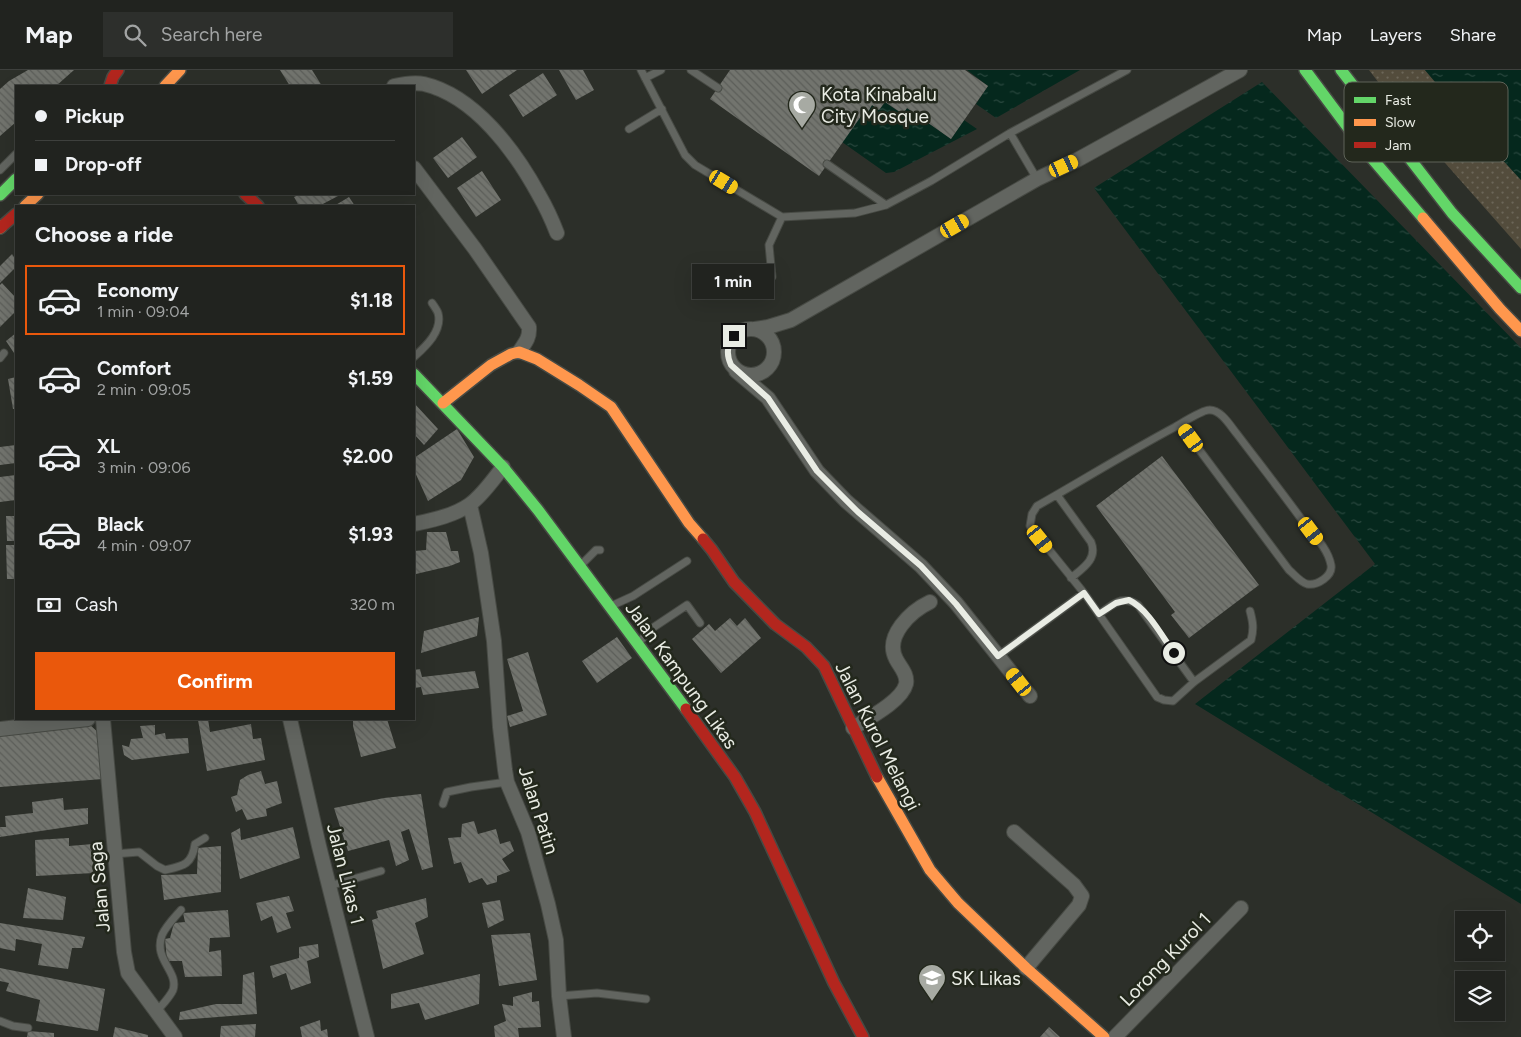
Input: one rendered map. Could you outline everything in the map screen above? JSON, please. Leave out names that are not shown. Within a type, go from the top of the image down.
[{"type":"main road","points":[[164,83],[180,70]]},
{"type":"main road","points":[[1305,70],[1344,122]]},
{"type":"main road","points":[[1341,70],[1350,82]]},
{"type":"main road","points":[[1375,162],[1500,309],[1521,331]]},
{"type":"main road","points":[[1412,162],[1452,213],[1521,288]]},
{"type":"main road","points":[[0,195],[15,180]]},
{"type":"main road","points":[[26,205],[37,195]]},
{"type":"main road","points":[[246,195],[257,205]]},
{"type":"main road","points":[[1,227],[15,215]]},
{"type":"main road","points":[[443,403],[493,364],[510,354],[519,352]]},
{"type":"main road","name":"Jalan Kurol Melangi","points":[[519,352],[555,370],[597,395],[611,406],[689,523],[712,550],[734,582],[776,624],[806,647],[824,666],[892,804],[930,870],[958,904],[1026,968],[1104,1037]]},
{"type":"main road","name":"Jalan Kampung Likas","points":[[415,375],[503,467],[538,510],[730,770],[755,812],[834,983],[863,1037]]},
{"type":"street","points":[[1030,696],[956,604],[921,566],[858,512],[817,471],[768,398],[731,365],[727,350],[729,342],[740,331],[747,328],[768,327],[791,320],[1037,179],[1077,160],[1240,70]]},
{"type":"street","points":[[399,85],[410,83],[423,84],[437,89],[453,96],[484,120],[506,144],[524,169],[558,232]]},
{"type":"street","points":[[415,169],[475,249],[529,327],[528,340],[519,352]]},
{"type":"street","points":[[768,398],[767,378],[774,350],[780,335],[791,320]]},
{"type":"street","points":[[755,328],[768,336],[774,350]]},
{"type":"street","points":[[736,370],[743,374],[758,374],[770,365]]},
{"type":"street","points":[[415,524],[470,505],[503,467]]},
{"type":"street","name":"Jalan Patin","points":[[470,505],[478,537],[494,642],[502,751],[507,782],[528,832],[548,904],[556,940],[559,996],[564,1037]]},
{"type":"street","points":[[853,728],[896,700],[906,685],[905,672],[896,658],[893,648],[895,635],[915,610],[930,602]]},
{"type":"street","points":[[0,729],[79,720]]},
{"type":"street","name":"Jalan Saga","points":[[103,720],[114,854],[124,952],[128,973],[175,1037]]},
{"type":"street","name":"Jalan Likas 1","points":[[290,720],[307,797],[367,1037]]},
{"type":"street","points":[[1014,832],[1074,885],[1082,896],[1079,905],[1026,968]]},
{"type":"street","name":"Lorong Kurol 1","points":[[1115,1037],[1241,908]]},
{"type":"lane","points":[[641,70],[685,155],[696,165],[782,217],[855,213],[886,205],[1010,133],[1128,70]]},
{"type":"lane","points":[[645,78],[661,70]]},
{"type":"lane","points":[[691,70],[718,88]]},
{"type":"lane","points":[[630,129],[662,109]]},
{"type":"lane","points":[[1010,133],[1037,179]]},
{"type":"lane","points":[[0,170],[15,155]]},
{"type":"lane","points":[[827,164],[886,205]]},
{"type":"lane","points":[[772,277],[769,245],[782,217]]},
{"type":"lane","points":[[415,356],[437,330],[438,313],[432,303]]},
{"type":"lane","points":[[1180,424],[1289,570],[1298,579],[1307,584],[1316,583],[1326,577],[1331,564],[1319,542],[1225,420],[1214,410],[1208,410],[1180,424],[1037,506],[1032,514],[1030,526],[1084,593],[1157,697],[1164,700],[1173,701],[1194,682],[1251,640],[1253,623],[1250,611]]},
{"type":"lane","points":[[1058,495],[1091,542],[1093,548],[1091,559],[1071,578]]},
{"type":"lane","points":[[580,566],[596,550],[600,550]]},
{"type":"lane","points":[[610,607],[633,596],[686,561]]},
{"type":"lane","points":[[998,656],[1084,593]]},
{"type":"lane","points":[[1099,614],[1116,603],[1125,600],[1138,605],[1194,682]]},
{"type":"lane","points":[[638,643],[654,627],[686,605],[700,623]]},
{"type":"lane","points":[[443,804],[446,792],[507,782]]},
{"type":"lane","points":[[114,854],[139,852],[157,866],[166,870],[185,865],[194,854],[195,844],[205,838]]},
{"type":"lane","points":[[329,886],[381,871]]},
{"type":"lane","points":[[157,1012],[172,991],[174,984],[161,954],[160,944],[163,933],[181,910]]},
{"type":"lane","points":[[559,996],[597,993],[646,999]]},
{"type":"lane","points":[[0,1020],[13,1026],[28,1028]]},
{"type":"shaded area","points":[[1369,70],[1425,70],[1435,82],[1378,82]]},
{"type":"shaded area","points":[[1444,162],[1505,162],[1521,180],[1521,249]]},
{"type":"water","points":[[967,70],[1080,70],[996,118],[976,104],[988,86]]},
{"type":"water","points":[[1425,70],[1521,70],[1521,180],[1505,162],[1508,162],[1508,82],[1435,82]]},
{"type":"water","points":[[1262,82],[1521,348],[1521,904],[1195,704],[1375,564],[1094,188]]},
{"type":"water","points":[[885,102],[902,114],[907,108],[951,139],[964,120],[977,129],[894,172],[886,173],[842,142],[864,112],[867,113],[872,105],[879,110]]},
{"type":"building","points":[[28,70],[74,70],[57,85],[15,85],[15,123],[0,136],[0,89],[9,81]]},
{"type":"building","points":[[280,70],[312,70],[321,85],[289,85]]},
{"type":"building","points":[[466,70],[517,70],[482,94]]},
{"type":"building","points":[[559,70],[583,70],[594,90],[576,100]]},
{"type":"building","name":"Kota Kinabalu City Mosque","points":[[730,70],[965,70],[988,86],[951,139],[907,108],[903,114],[885,102],[879,110],[872,105],[867,114],[864,112],[819,176],[710,99]]},
{"type":"building","points":[[543,73],[557,95],[523,117],[509,95]]},
{"type":"building","points":[[462,137],[477,157],[448,178],[433,158]]},
{"type":"building","points":[[482,171],[501,200],[476,217],[457,188]]},
{"type":"building","points":[[299,195],[338,196],[321,205],[298,205],[294,197]]},
{"type":"building","points":[[349,197],[354,205],[336,205]]},
{"type":"building","points":[[12,254],[15,258],[15,268],[0,283],[0,266]]},
{"type":"building","points":[[2,283],[15,297],[15,312],[0,327],[0,285]]},
{"type":"building","points":[[15,334],[15,354],[6,341]]},
{"type":"building","points":[[15,377],[15,409],[13,409],[8,379]]},
{"type":"building","points":[[415,404],[438,429],[424,445],[415,435]]},
{"type":"building","points":[[457,429],[474,457],[461,480],[428,501],[415,472],[415,457]]},
{"type":"building","points":[[15,445],[15,463],[0,465],[0,447]]},
{"type":"building","points":[[1162,456],[1259,585],[1189,638],[1171,615],[1175,612],[1096,506]]},
{"type":"building","points":[[15,475],[15,500],[0,502],[0,477]]},
{"type":"building","points":[[6,516],[15,516],[15,541],[7,541]]},
{"type":"building","points":[[427,532],[446,532],[451,551],[458,551],[460,562],[416,574],[415,551],[426,550]]},
{"type":"building","points":[[6,545],[15,545],[15,579],[7,579]]},
{"type":"building","points":[[479,617],[477,636],[421,653],[424,631]]},
{"type":"building","points":[[730,618],[737,626],[745,618],[761,638],[721,673],[692,639],[709,624],[715,631]]},
{"type":"building","points":[[617,637],[632,658],[597,683],[582,661]]},
{"type":"building","points":[[528,652],[547,715],[510,727],[507,716],[523,711],[507,659]]},
{"type":"building","points":[[420,669],[422,677],[475,671],[479,688],[423,695],[421,687],[415,688],[415,670]]},
{"type":"building","points":[[198,720],[208,720],[210,732],[251,724],[253,739],[261,738],[265,760],[207,771]]},
{"type":"building","points":[[353,720],[387,720],[396,748],[361,757]]},
{"type":"building","points":[[89,724],[101,735],[103,779],[0,787],[0,732]]},
{"type":"building","points":[[155,725],[155,735],[165,733],[166,739],[188,738],[189,753],[132,760],[124,755],[122,745],[129,747],[131,739],[143,738],[140,726]]},
{"type":"building","points":[[261,771],[265,784],[277,781],[282,803],[266,809],[267,816],[247,820],[242,809],[236,812],[231,797],[237,795],[240,780]]},
{"type":"building","points":[[421,794],[433,867],[422,870],[409,829],[401,832],[409,860],[396,866],[389,840],[348,851],[334,808],[384,798]]},
{"type":"building","points":[[63,798],[64,810],[88,808],[88,824],[0,837],[0,827],[6,827],[5,816],[33,813],[32,802]]},
{"type":"building","points":[[474,821],[478,834],[496,829],[500,844],[510,841],[514,851],[502,859],[510,871],[497,876],[497,882],[487,885],[482,878],[469,883],[461,862],[454,864],[448,838],[461,837],[462,824]]},
{"type":"building","points":[[293,827],[300,858],[240,879],[231,833],[240,828],[241,840]]},
{"type":"building","points":[[69,838],[69,846],[93,844],[94,873],[36,876],[35,840]]},
{"type":"building","points":[[221,846],[221,892],[164,900],[161,875],[197,874],[198,848]]},
{"type":"building","points":[[28,888],[66,897],[63,920],[23,918]]},
{"type":"building","points":[[289,896],[294,911],[286,913],[291,928],[277,933],[272,916],[261,921],[256,903]]},
{"type":"building","points":[[426,898],[428,917],[415,923],[424,954],[383,969],[372,920],[378,918],[376,911]]},
{"type":"building","points":[[500,900],[504,920],[488,928],[482,903]]},
{"type":"building","points":[[228,910],[230,937],[210,938],[209,952],[221,950],[222,976],[185,977],[182,961],[167,961],[165,939],[170,938],[174,923],[185,922],[183,913]]},
{"type":"building","points":[[0,923],[85,937],[82,948],[72,948],[68,969],[38,965],[42,944],[16,939],[15,951],[0,948]]},
{"type":"building","points":[[530,933],[537,980],[499,986],[491,935]]},
{"type":"building","points":[[318,944],[319,957],[307,961],[311,983],[291,990],[286,973],[273,978],[270,966],[299,958],[299,947]]},
{"type":"building","points":[[0,968],[105,989],[98,1031],[36,1021],[40,1000],[6,991],[9,983],[0,981]]},
{"type":"building","points":[[254,972],[257,1014],[179,1020],[180,1012],[216,1004],[242,1004],[243,975]]},
{"type":"building","points":[[480,974],[479,1004],[425,1020],[419,1003],[391,1009],[391,994]]},
{"type":"building","points":[[532,992],[532,1002],[539,1001],[541,1027],[518,1028],[519,1037],[495,1037],[494,1026],[506,1021],[502,1004],[513,1006],[513,997]]},
{"type":"building","points":[[320,1020],[321,1031],[327,1029],[328,1037],[302,1037],[300,1027]]},
{"type":"building","points":[[256,1024],[255,1037],[220,1037],[221,1026]]},
{"type":"building","points":[[115,1027],[148,1035],[148,1037],[113,1037]]},
{"type":"building","points":[[1049,1027],[1060,1037],[1040,1037]]},
{"type":"building","points":[[28,1031],[54,1033],[54,1037],[27,1037]]},
{"type":"traffic: fast","points":[[1305,70],[1344,122]]},
{"type":"traffic: fast","points":[[1341,70],[1350,82]]},
{"type":"traffic: fast","points":[[1375,162],[1423,218]]},
{"type":"traffic: fast","points":[[1412,162],[1452,213],[1521,288]]},
{"type":"traffic: fast","points":[[0,195],[15,180]]},
{"type":"traffic: fast","points":[[415,375],[503,467],[538,510],[686,709]]},
{"type":"traffic: slow","points":[[166,85],[180,70]]},
{"type":"traffic: slow","points":[[26,205],[37,195]]},
{"type":"traffic: slow","points":[[1423,218],[1521,331]]},
{"type":"traffic: slow","points":[[443,403],[491,365],[511,354],[519,352],[537,359],[611,407],[689,523],[703,539]]},
{"type":"traffic: slow","points":[[877,777],[930,870],[958,903],[1026,968],[1104,1037]]},
{"type":"traffic: jam","points":[[110,85],[118,70]]},
{"type":"traffic: jam","points":[[246,195],[257,205]]},
{"type":"traffic: jam","points":[[0,228],[15,215]]},
{"type":"traffic: jam","points":[[703,539],[734,582],[775,624],[806,647],[824,666],[877,777]]},
{"type":"traffic: jam","points":[[686,709],[735,777],[755,812],[834,983],[863,1037]]},
{"type":"place","name":"Kota Kinabalu City Mosque","points":[[802,129]]},
{"type":"place","name":"SK Likas","points":[[932,1002]]},
{"type":"route","points":[[734,336],[729,342],[727,350],[731,365],[768,398],[817,471],[858,512],[921,566],[956,604],[998,656],[1084,593],[1099,614],[1116,603],[1125,600],[1138,605],[1174,653]]}]
